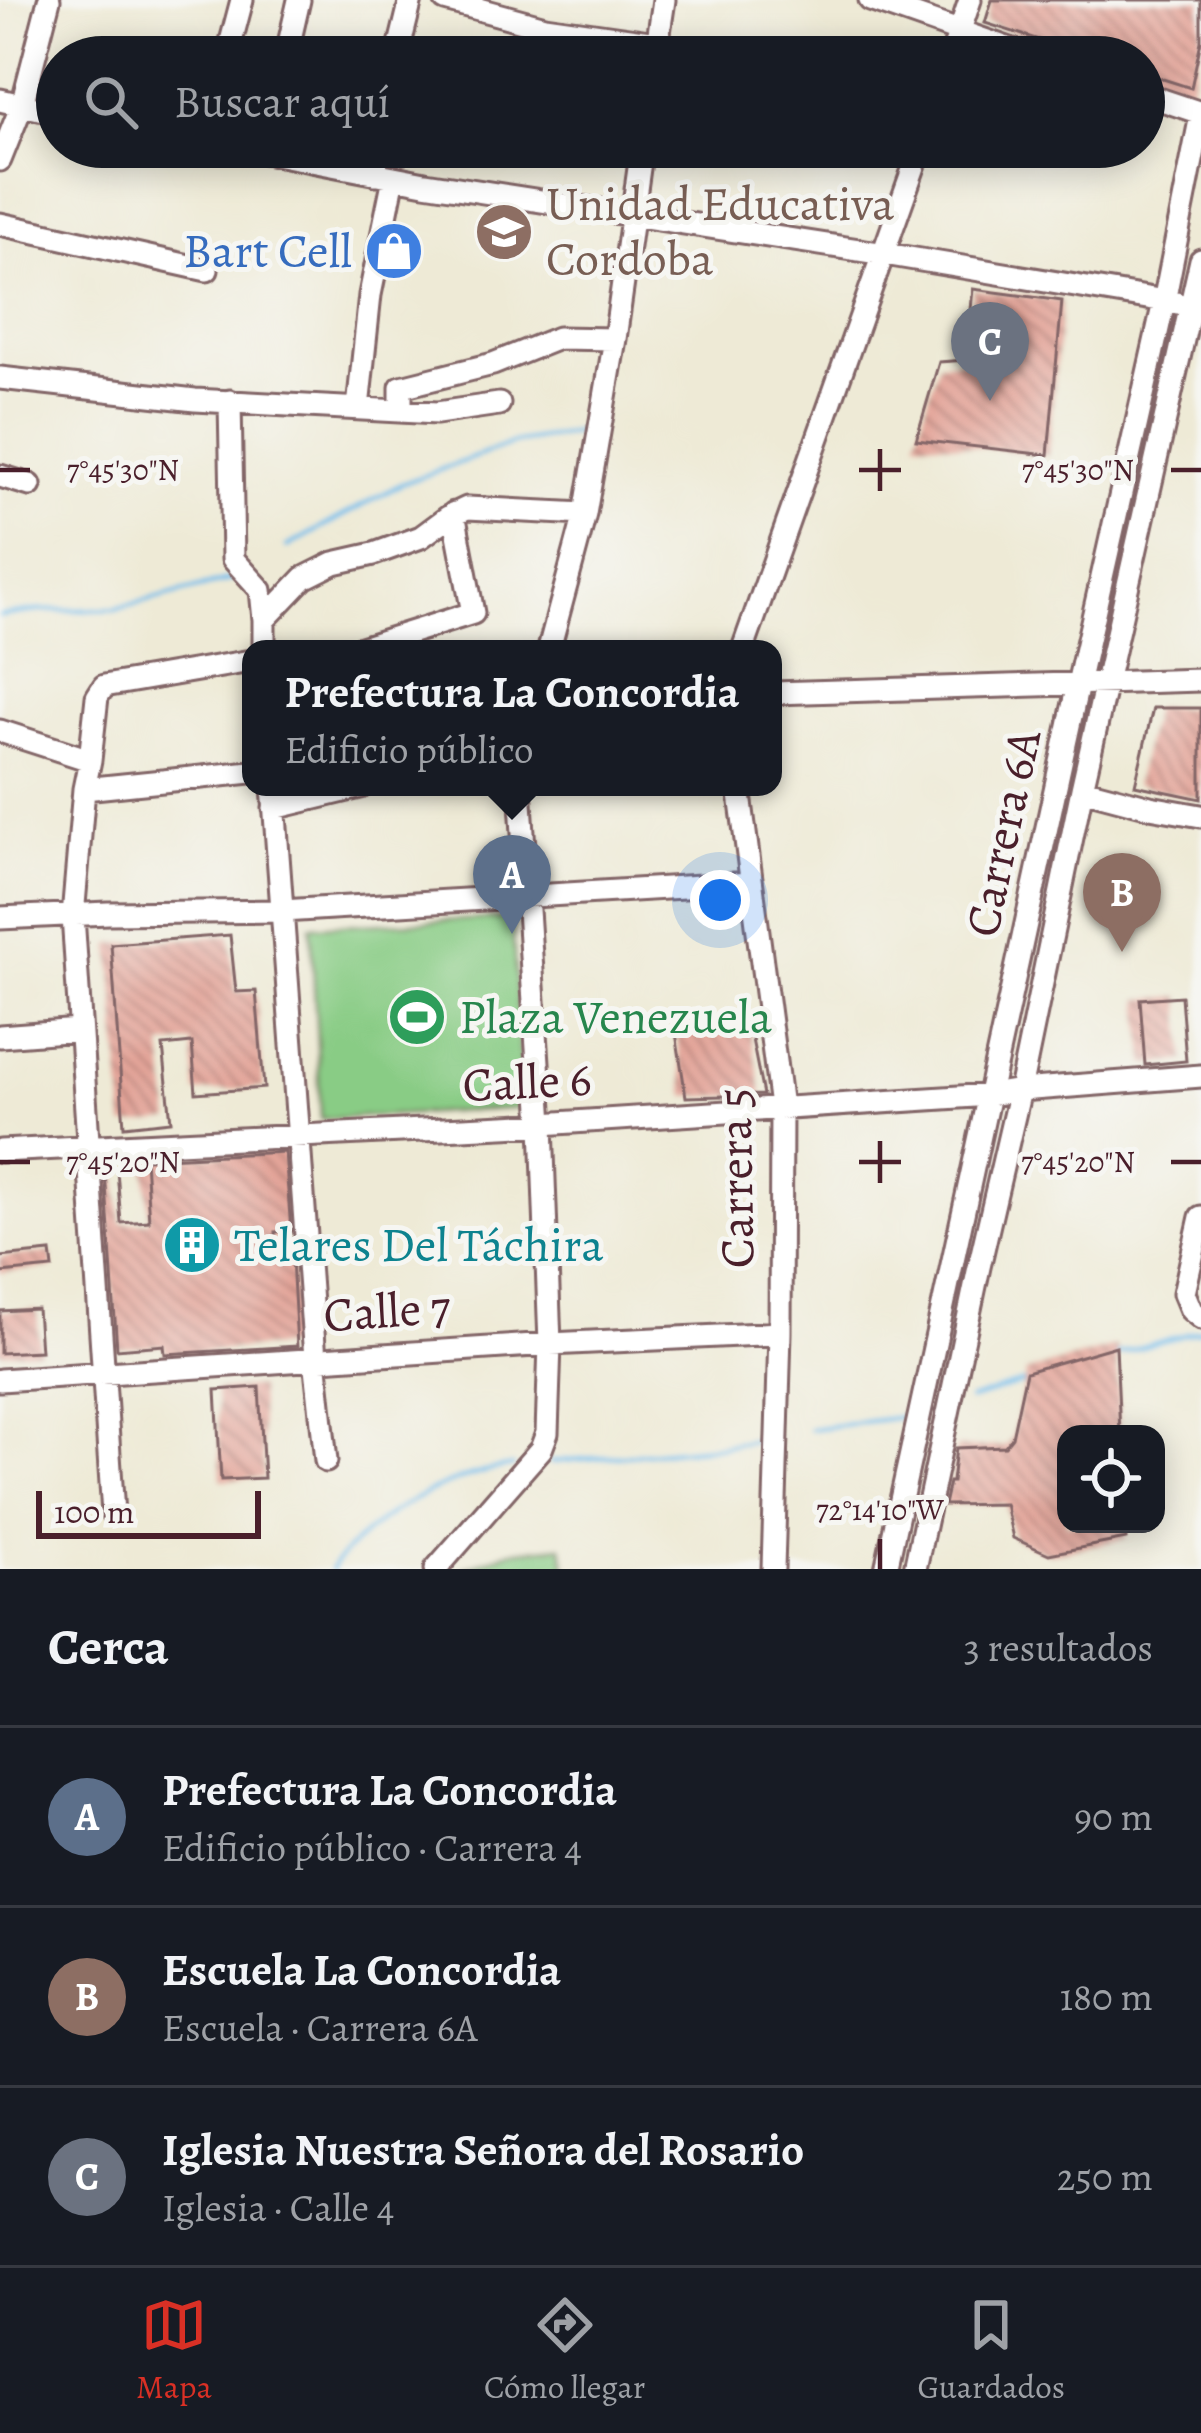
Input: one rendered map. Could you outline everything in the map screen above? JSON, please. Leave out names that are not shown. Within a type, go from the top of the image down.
[{"type":"street","points":[[0,160],[11,102],[49,0]]},
{"type":"street","points":[[233,36],[242,0]]},
{"type":"street","points":[[291,36],[299,0]]},
{"type":"street","points":[[403,36],[411,0]]},
{"type":"street","points":[[445,0],[591,36]]},
{"type":"street","points":[[659,36],[664,0]]},
{"type":"street","points":[[870,0],[972,36]]},
{"type":"street","points":[[959,36],[970,0]]},
{"type":"street","points":[[1165,101],[1201,114]]},
{"type":"street","name":"Carrera 6A","points":[[886,1569],[1164,302],[1201,114]]},
{"type":"street","points":[[348,168],[1196,306]]},
{"type":"street","points":[[358,408],[384,168]]},
{"type":"street","points":[[551,640],[585,514],[639,168]]},
{"type":"street","points":[[746,640],[914,168]]},
{"type":"street","points":[[0,224],[207,270]]},
{"type":"street","name":"Carrera 6A","points":[[915,1569],[1106,681],[1196,306],[1201,260]]},
{"type":"street","points":[[401,411],[401,387],[494,364],[557,338],[615,339]]},
{"type":"street","points":[[0,378],[195,400],[437,413],[499,404]]},
{"type":"street","points":[[230,401],[233,559],[261,590],[264,640]]},
{"type":"street","points":[[0,476],[30,485]]},
{"type":"street","points":[[264,620],[304,578],[334,563],[421,537],[467,508],[585,514]]},
{"type":"street","points":[[388,640],[473,614],[454,513]]},
{"type":"street","points":[[113,1514],[73,916],[98,697],[104,686],[242,663]]},
{"type":"street","points":[[782,693],[1201,680]]},
{"type":"street","points":[[0,731],[90,760]]},
{"type":"street","points":[[84,790],[242,773]]},
{"type":"street","points":[[1082,789],[1201,816]]},
{"type":"street","points":[[436,1569],[541,1450],[547,1432],[550,1343],[542,1124],[520,796]]},
{"type":"street","name":"Carrera 5","points":[[740,796],[781,1107],[773,1569]]},
{"type":"street","points":[[274,797],[326,1461]]},
{"type":"street","points":[[0,918],[282,911],[751,884]]},
{"type":"street","points":[[0,1036],[79,1030]]},
{"type":"street","name":"Calle 6","points":[[0,1151],[542,1124],[990,1095],[1201,1076]]},
{"type":"street","points":[[1201,1217],[1184,1293],[1191,1310],[1201,1318]]},
{"type":"street","name":"Calle 7","points":[[0,1380],[550,1343],[780,1333]]},
{"type":"green space","name":"Plaza Venezuela","points":[[512,918],[523,1108],[321,1119],[311,926]]},
{"type":"green space","points":[[562,1546],[566,1569],[462,1569],[512,1551]]},
{"type":"building","points":[[992,0],[1201,0],[1201,41],[1191,88],[1165,80],[1165,36],[1026,36],[985,23]]},
{"type":"building","points":[[973,289],[1062,301],[1048,455],[916,440],[939,362],[966,360]]},
{"type":"building","points":[[1153,708],[1201,708],[1201,799],[1135,785]]},
{"type":"building","points":[[230,935],[236,992],[256,991],[264,1088],[196,1093],[192,1043],[163,1046],[171,1121],[124,1126],[111,944]]},
{"type":"building","points":[[1181,996],[1186,1061],[1145,1065],[1140,999]]},
{"type":"building","points":[[748,1019],[763,1095],[686,1097],[676,1033]]},
{"type":"building","name":"Telares Del Táchira","points":[[285,1152],[291,1231],[275,1232],[277,1260],[292,1259],[297,1346],[165,1354],[164,1345],[117,1349],[105,1171],[117,1170],[121,1223],[149,1221],[145,1159]]},
{"type":"building","points":[[51,1252],[53,1268],[0,1273],[0,1257]]},
{"type":"building","points":[[37,1309],[40,1351],[0,1353],[0,1311]]},
{"type":"building","points":[[1116,1346],[1120,1425],[1057,1425],[1057,1533],[1126,1533],[1126,1539],[1049,1554],[1013,1538],[1005,1504],[944,1505],[956,1448],[1005,1446],[1012,1437],[1026,1372]]},
{"type":"building","points":[[259,1387],[264,1478],[221,1480],[216,1390]]},
{"type":"waterway","points":[[287,547],[401,484],[514,443],[584,431]]},
{"type":"waterway","points":[[0,616],[115,609],[237,578]]},
{"type":"waterway","points":[[1114,1355],[1201,1330]]},
{"type":"waterway","points":[[969,1400],[1029,1381]]},
{"type":"waterway","points":[[810,1429],[901,1417]]},
{"type":"waterway","points":[[551,1462],[772,1437]]},
{"type":"waterway","points":[[331,1569],[368,1531],[413,1501],[462,1479],[513,1466]]},
{"type":"place","name":"Unidad Educativa Cordoba","points":[[504,232]]},
{"type":"place","name":"Bart Cell","points":[[394,251]]},
{"type":"place","name":"Iglesia Nuestra Señora del Rosario","points":[[990,401]]},
{"type":"place","name":"Prefectura La Concordia","points":[[512,934]]},
{"type":"place","name":"Escuela La Concordia","points":[[1122,952]]},
{"type":"place","name":"Plaza Venezuela","points":[[417,1017]]},
{"type":"place","name":"Telares Del Táchira","points":[[192,1245]]}]
